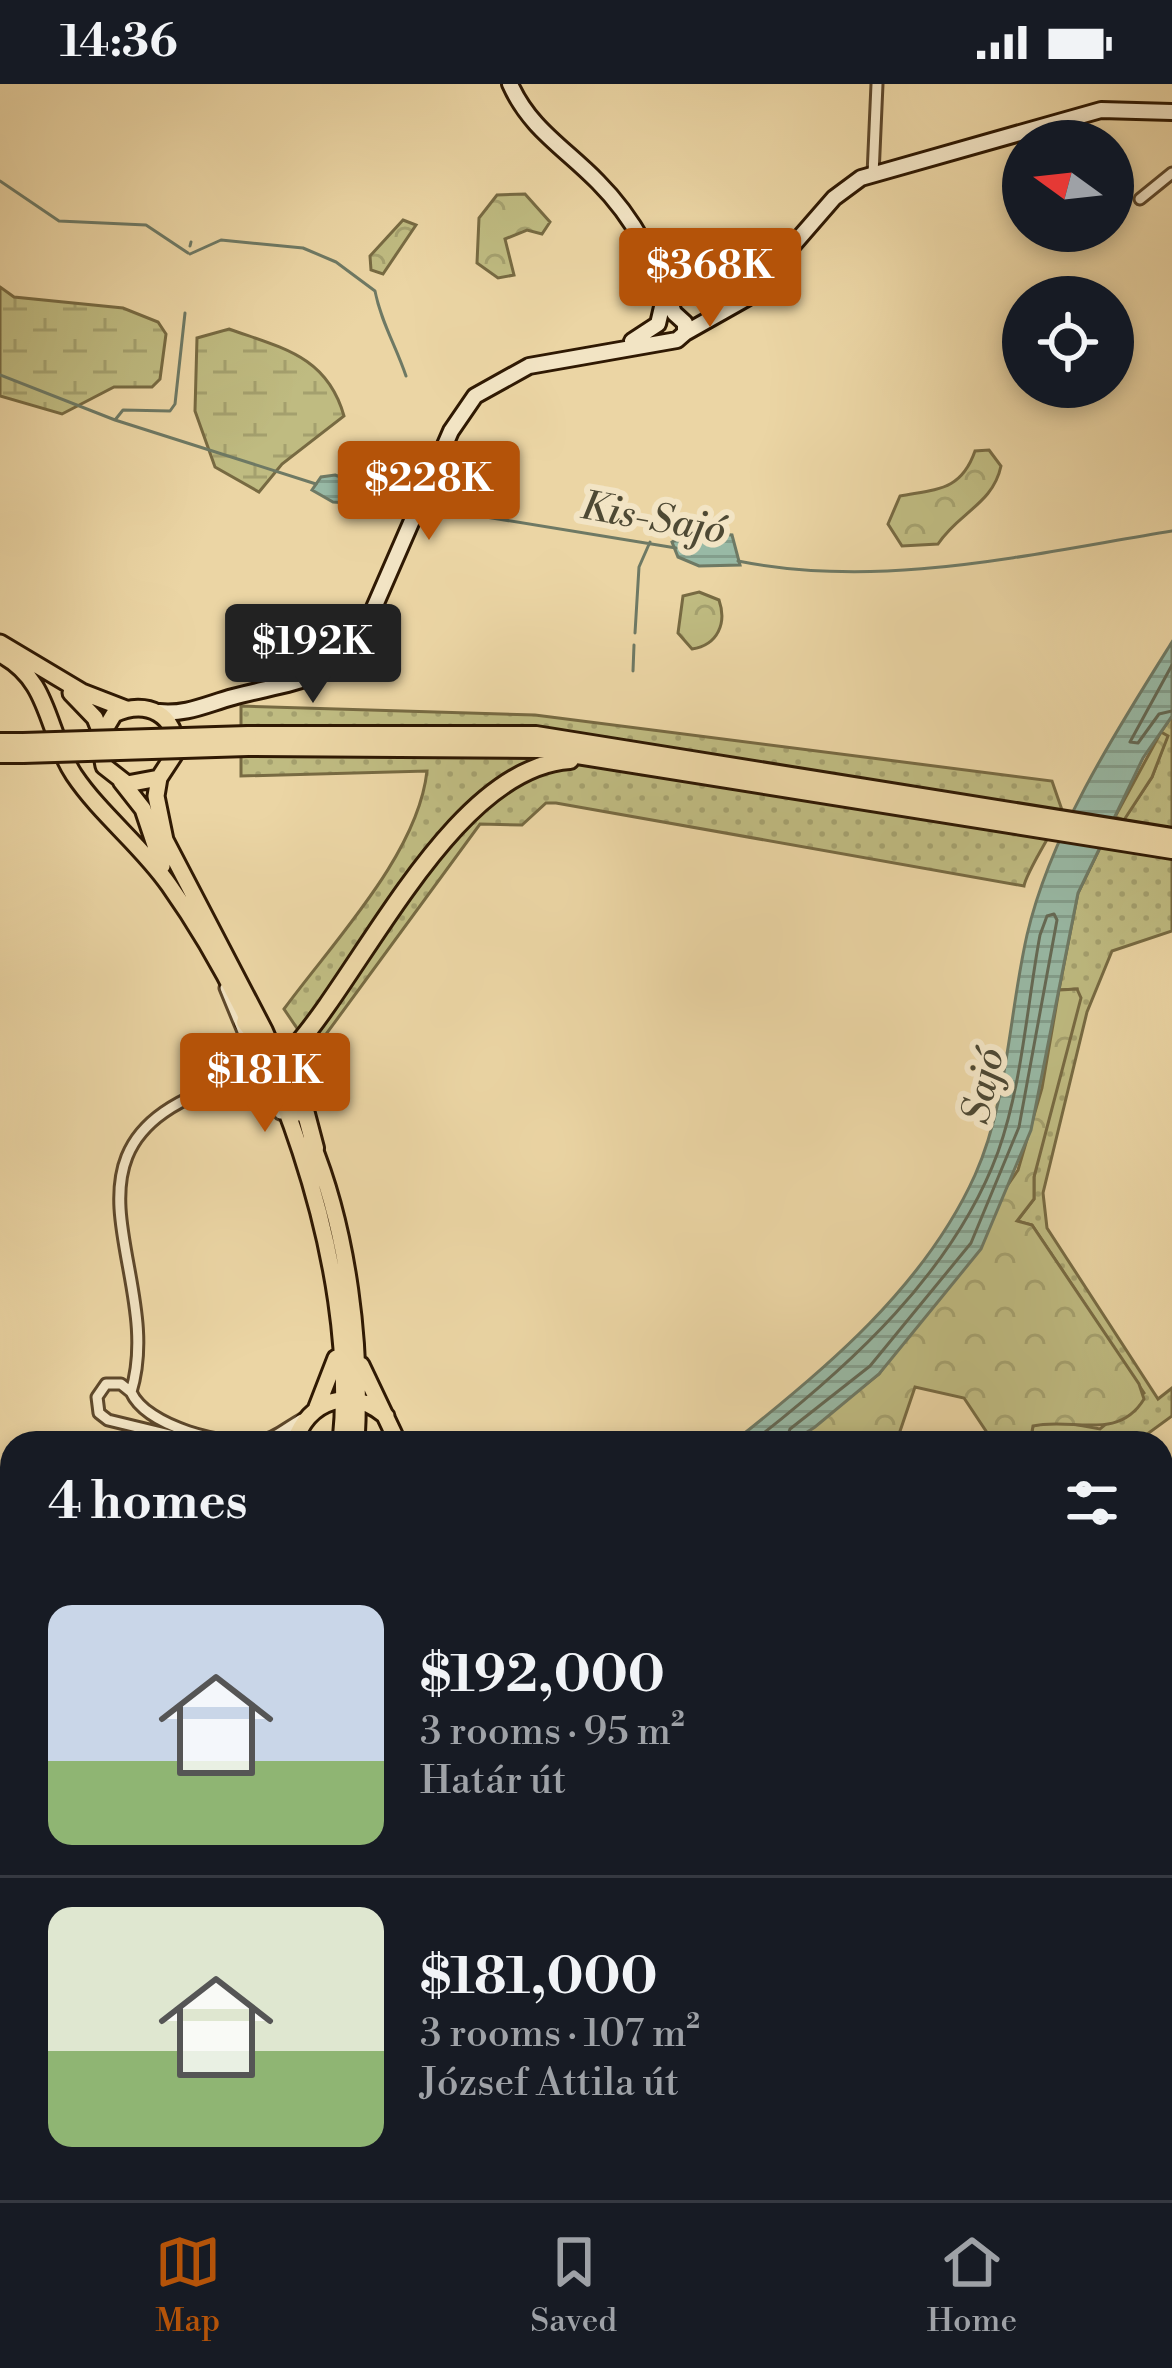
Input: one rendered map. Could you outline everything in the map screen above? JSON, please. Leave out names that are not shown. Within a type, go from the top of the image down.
[{"type":"highway","points":[[0,754],[23,748],[536,735],[1172,850]]},
{"type":"highway","points":[[248,741],[493,746],[637,762],[1042,824],[1172,837]]},
{"type":"highway","points":[[0,742],[23,748]]},
{"type":"highway","points":[[245,1022],[273,1050],[291,1049],[463,817],[486,794],[551,762],[637,762]]},
{"type":"highway","points":[[309,1152],[296,1076],[310,1029]]},
{"type":"main road","points":[[100,733],[109,718],[126,709],[195,710],[319,677],[346,655],[370,618],[443,448],[475,396],[499,378],[628,344],[666,340],[672,322],[665,289],[628,216],[584,168],[539,131],[510,84]]},
{"type":"main road","points":[[628,344],[672,322],[706,321],[747,298],[834,198],[873,175],[1100,110],[1172,112]]},
{"type":"main road","points":[[2,652],[126,709]]},
{"type":"main road","points":[[2,652],[84,704],[100,733],[101,761],[143,809],[170,886],[224,981],[309,1152],[355,1431]]},
{"type":"main road","points":[[2,652],[41,692],[72,772],[170,886]]},
{"type":"main road","points":[[121,781],[141,785],[159,778],[172,764],[184,721],[195,710]]},
{"type":"main road","points":[[159,712],[173,728],[176,746]]},
{"type":"main road","points":[[159,778],[160,826],[191,899],[273,1050],[337,1235],[355,1345],[352,1399],[344,1431]]},
{"type":"main road","points":[[301,1431],[336,1365],[336,1301]]},
{"type":"main road","points":[[355,1345],[393,1431]]},
{"type":"main road","points":[[312,1412],[352,1399],[386,1416]]},
{"type":"street","points":[[873,175],[877,84]]},
{"type":"street","points":[[1140,200],[1172,173]]},
{"type":"street","points":[[224,981],[251,1051],[250,1066],[237,1080]]},
{"type":"street","points":[[122,1419],[132,1396],[137,1351],[117,1217],[123,1172],[161,1116],[237,1080],[253,1079],[268,1090],[309,1152]]},
{"type":"street","points":[[121,1384],[137,1351]]},
{"type":"street","points":[[162,1431],[104,1418],[95,1402],[106,1384],[121,1384],[158,1420],[188,1431]]},
{"type":"street","points":[[281,1431],[312,1412]]},
{"type":"green space","points":[[525,194],[550,222],[542,234],[527,230],[505,239],[514,275],[498,278],[477,263],[479,218],[497,195]]},
{"type":"green space","points":[[403,220],[416,225],[383,274],[371,270],[370,256]]},
{"type":"green space","points":[[0,287],[14,297],[123,308],[158,322],[166,334],[160,379],[152,387],[114,387],[62,414],[0,396]]},
{"type":"green space","points":[[229,329],[284,349],[314,367],[336,396],[344,416],[282,464],[259,492],[215,467],[195,411],[197,338]]},
{"type":"green space","points":[[989,450],[1001,466],[983,499],[938,544],[902,546],[888,524],[900,496],[946,486],[963,474],[975,451]]},
{"type":"green space","points":[[699,592],[719,600],[722,617],[714,638],[692,649],[678,633],[683,596]]},
{"type":"green space","points":[[241,706],[535,715],[1052,781],[1062,810],[1024,886],[556,803],[546,803],[522,825],[480,824],[313,1052],[284,1009],[391,865],[408,834],[427,771],[241,776]]},
{"type":"green space","points":[[1172,716],[1172,931],[1112,951],[1087,1012],[1043,1193],[1047,1228],[1158,1399],[1172,1388],[1172,1416],[1151,1431],[1032,1431],[1033,1426],[1056,1421],[1100,1429],[1144,1393],[1032,1225],[1017,1221],[1034,1199],[1034,1177],[1077,989],[1059,990],[1078,893],[1115,817],[1124,819],[1152,777],[1167,737],[1161,732]]},
{"type":"green space","points":[[1161,732],[1168,736],[1152,777],[1124,820],[1115,817]]},
{"type":"green space","points":[[1077,989],[1081,998],[1034,1177],[1034,1199],[1017,1221],[1032,1225],[1139,1384],[1144,1399],[1133,1412],[1108,1424],[986,1431],[964,1398],[915,1387],[900,1431],[805,1431],[879,1374],[1018,1170],[1042,1088],[1059,990]]},
{"type":"water","points":[[335,475],[368,487],[361,504],[333,502],[312,490],[321,477]]},
{"type":"water","points":[[687,532],[732,535],[740,565],[699,566],[678,557],[672,542]]},
{"type":"water","points":[[1172,642],[1172,716],[1143,758],[1078,893],[1031,1130],[981,1249],[879,1374],[815,1427],[809,1431],[747,1431],[870,1323],[954,1215],[975,1175],[995,1117],[1038,896],[1087,783]]},
{"type":"waterway","points":[[0,181],[59,221],[146,225],[188,253]]},
{"type":"waterway","points":[[190,254],[221,240],[303,248],[336,262],[375,291],[406,376]]},
{"type":"waterway","points":[[190,246],[191,242]]},
{"type":"waterway","points":[[115,420],[123,410],[170,411],[175,404],[185,313]]},
{"type":"waterway","name":"Kis-Sajó","points":[[0,375],[115,420],[316,484]]},
{"type":"waterway","name":"Kis-Sajó","points":[[366,496],[415,505]]},
{"type":"waterway","name":"Kis-Sajó","points":[[425,507],[676,548]]},
{"type":"waterway","name":"Kis-Sajó","points":[[738,561],[792,569],[901,570],[956,566],[1172,531]]},
{"type":"waterway","points":[[635,633],[639,567],[650,542]]},
{"type":"waterway","points":[[633,671],[634,645]]},
{"type":"water label","name":"Sajó","points":[[984,1086]]}]
